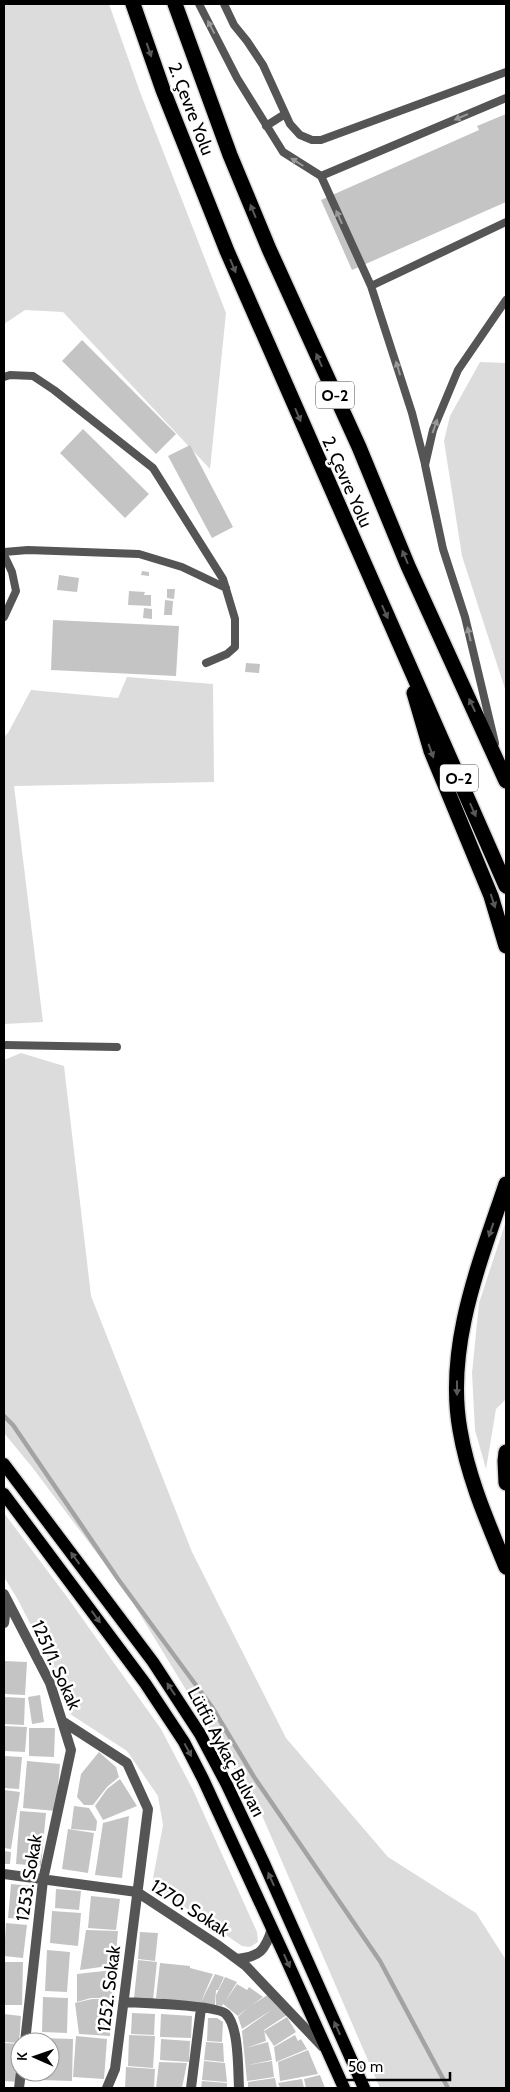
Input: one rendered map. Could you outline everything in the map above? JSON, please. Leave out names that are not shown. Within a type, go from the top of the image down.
[{"type":"highway","name":"2. Çevre Yolu","points":[[133,4],[163,90],[227,251],[324,476],[506,886]]},
{"type":"highway","name":"2. Çevre Yolu","points":[[175,4],[230,155],[269,249],[359,447],[408,566],[506,781]]},
{"type":"highway","points":[[411,670],[415,702],[431,751],[491,896],[506,946]]},
{"type":"highway","points":[[506,1184],[468,1302],[458,1356],[456,1391],[460,1430],[466,1460],[506,1567]]},
{"type":"highway","points":[[506,1452],[506,1484]]},
{"type":"main road","name":"Lütfü Aykaç Bulvarı","points":[[4,1464],[153,1662],[200,1734],[226,1783],[263,1861],[364,2088]]},
{"type":"main road","name":"Lütfü Aykaç Bulvarı","points":[[4,1494],[145,1683],[184,1742],[203,1779],[344,2088]]},
{"type":"street","points":[[4,1623],[5,1596]]},
{"type":"street","name":"1251/1. Sokak","points":[[5,1596],[50,1684],[62,1721],[127,1763],[148,1809],[137,1892]]},
{"type":"street","name":"1253. Sokak","points":[[26,2032],[43,1880],[71,1750],[62,1721]]},
{"type":"street","name":"1270. Sokak","points":[[4,1874],[137,1892],[237,1959],[258,1977],[325,2049]]},
{"type":"street","name":"1252. Sokak","points":[[107,2088],[115,2069],[137,1892]]},
{"type":"street","name":"1270. Sokak","points":[[237,1959],[253,1956],[262,1951],[267,1944],[272,1929]]},
{"type":"street","points":[[124,2002],[221,2010],[228,2014],[236,2037],[239,2088]]},
{"type":"street","points":[[191,2088],[201,2008]]},
{"type":"lane","points":[[199,4],[238,78],[283,152],[321,176],[371,286],[412,412],[443,549],[466,617],[500,767]]},
{"type":"lane","points":[[224,4],[234,25],[263,65],[290,124],[300,135],[312,140],[321,140],[506,72]]},
{"type":"lane","points":[[321,176],[506,98]]},
{"type":"lane","points":[[266,126],[285,114]]},
{"type":"lane","points":[[371,286],[506,222]]},
{"type":"lane","points":[[425,466],[433,430],[454,378],[506,300]]},
{"type":"lane","points":[[4,377],[10,375],[33,376],[54,390],[153,468],[223,579],[235,619],[235,648],[227,654],[206,663]]},
{"type":"lane","points":[[4,617],[16,591],[12,572],[4,554],[28,550],[138,554],[182,568],[226,588]]},
{"type":"lane","points":[[4,1045],[117,1047]]},
{"type":"shaded area","points":[[4,4],[109,4],[140,92],[226,313],[210,469],[63,312],[25,310],[4,324]]},
{"type":"shaded area","points":[[480,362],[506,363],[506,692],[462,556],[444,441],[450,416]]},
{"type":"shaded area","points":[[127,677],[213,684],[214,782],[14,786],[43,1022],[4,1024],[4,737],[31,690],[118,698]]},
{"type":"shaded area","points":[[21,1053],[64,1066],[91,1296],[192,1552],[286,1738],[388,1857],[476,1913],[506,1960],[506,2088],[380,2088],[261,1813],[127,1593],[4,1433],[4,1060]]},
{"type":"shaded area","points":[[506,1221],[506,1399],[496,1409],[486,1469],[475,1430],[472,1373],[479,1303]]},
{"type":"shaded area","points":[[4,1513],[67,1597],[161,1729],[193,1790],[257,1932],[258,1942],[250,1947],[242,1946],[156,1888],[153,1878],[163,1825],[158,1796],[127,1751],[70,1714],[58,1678],[18,1600],[4,1577]]},
{"type":"building","points":[[506,114],[506,202],[352,270],[321,200],[479,130],[477,126]]},
{"type":"building","points":[[82,340],[176,434],[156,454],[62,361]]},
{"type":"building","points":[[83,429],[149,494],[125,518],[60,453]]},
{"type":"building","points":[[190,445],[233,527],[212,538],[168,456]]},
{"type":"building","points":[[142,571],[149,572],[149,576],[141,575]]},
{"type":"building","points":[[59,575],[79,578],[77,592],[57,590]]},
{"type":"building","points":[[167,589],[175,589],[174,599],[167,598]]},
{"type":"building","points":[[129,591],[145,592],[144,595],[151,595],[151,606],[128,605]]},
{"type":"building","points":[[165,600],[173,601],[172,615],[164,615]]},
{"type":"building","points":[[144,608],[152,609],[152,619],[143,618]]},
{"type":"building","points":[[53,620],[179,626],[176,676],[51,670]]},
{"type":"building","points":[[246,663],[260,664],[259,673],[245,672]]},
{"type":"building","points":[[5,1661],[27,1662],[25,1695],[4,1694]]},
{"type":"building","points":[[40,1695],[44,1722],[32,1724],[28,1697]]},
{"type":"building","points":[[4,1697],[25,1698],[24,1725],[4,1724]]},
{"type":"building","points":[[4,1726],[27,1727],[25,1752],[4,1751]]},
{"type":"building","points":[[29,1728],[55,1728],[54,1757],[29,1756]]},
{"type":"building","points":[[99,1752],[116,1767],[119,1777],[107,1787],[93,1805],[84,1805],[77,1797],[81,1774]]},
{"type":"building","points":[[4,1756],[22,1757],[19,1789],[4,1788]]},
{"type":"building","points":[[27,1761],[60,1764],[56,1811],[23,1808]]},
{"type":"building","points":[[120,1779],[137,1806],[103,1820],[95,1806],[107,1789]]},
{"type":"building","points":[[4,1790],[20,1792],[11,1849],[4,1848]]},
{"type":"building","points":[[74,1806],[89,1808],[97,1821],[96,1831],[71,1829]]},
{"type":"building","points":[[20,1811],[46,1813],[41,1866],[16,1864]]},
{"type":"building","points":[[129,1816],[122,1878],[95,1875],[103,1823]]},
{"type":"building","points":[[68,1829],[94,1833],[88,1873],[62,1869]]},
{"type":"building","points":[[4,1851],[11,1852],[10,1864],[4,1864]]},
{"type":"building","points":[[11,1884],[32,1886],[29,1920],[8,1918]]},
{"type":"building","points":[[56,1889],[81,1891],[79,1910],[55,1908]]},
{"type":"building","points":[[91,1896],[120,1899],[116,1930],[88,1928]]},
{"type":"building","points":[[52,1911],[81,1913],[78,1946],[50,1943]]},
{"type":"building","points":[[6,1923],[27,1925],[23,1958],[4,1956]]},
{"type":"building","points":[[86,1930],[118,1931],[115,1965],[80,1970]]},
{"type":"building","points":[[140,1932],[158,1933],[155,1961],[138,1959]]},
{"type":"building","points":[[47,1950],[70,1952],[67,1992],[45,1991]]},
{"type":"building","points":[[138,1960],[157,1962],[153,2000],[134,1998]]},
{"type":"building","points":[[4,1962],[23,1962],[22,2005],[4,2005]]},
{"type":"building","points":[[160,1963],[190,1966],[190,1968],[213,1974],[200,2004],[156,1998]]},
{"type":"building","points":[[113,1970],[112,1998],[91,1998],[77,2002],[77,1974]]},
{"type":"building","points":[[215,1974],[224,1977],[218,1990],[216,1990],[215,2005],[200,2004]]},
{"type":"building","points":[[225,1977],[237,1982],[225,2002],[237,1984],[247,1990],[249,1987],[263,1997],[252,2005],[269,1994],[287,2015],[264,2030],[266,2041],[246,2048],[268,2042],[272,2060],[248,2065],[272,2061],[274,2077],[247,2081],[242,2031],[273,2009],[242,2029],[238,2017],[247,2008],[238,2016],[223,2004],[222,2006],[216,2005],[216,1995]]},
{"type":"building","points":[[43,1997],[68,1998],[67,2033],[42,2032]]},
{"type":"building","points":[[92,1999],[112,1999],[110,2036],[79,2034],[75,2003]]},
{"type":"building","points":[[132,2013],[155,2014],[154,2035],[131,2034]]},
{"type":"building","points":[[4,2014],[21,2016],[20,2032],[10,2032],[10,2042],[4,2042]]},
{"type":"building","points":[[161,2014],[192,2016],[191,2038],[160,2037]]},
{"type":"building","points":[[287,2017],[296,2032],[274,2046],[264,2031]]},
{"type":"building","points":[[208,2018],[217,2018],[223,2022],[222,2042],[207,2041]]},
{"type":"building","points":[[129,2035],[155,2036],[153,2068],[128,2066]]},
{"type":"building","points":[[295,2035],[298,2041],[301,2039],[307,2049],[276,2062],[274,2047]]},
{"type":"building","points":[[76,2036],[107,2039],[104,2079],[73,2077]]},
{"type":"building","points":[[60,2039],[73,2039],[72,2081],[60,2081]]},
{"type":"building","points":[[161,2039],[190,2041],[189,2062],[160,2060]]},
{"type":"building","points":[[206,2042],[223,2043],[224,2062],[204,2060]]},
{"type":"building","points":[[4,2043],[10,2043],[10,2081],[4,2081]]},
{"type":"building","points":[[308,2050],[318,2074],[280,2081],[278,2062]]},
{"type":"building","points":[[204,2061],[225,2063],[227,2082],[202,2080]]},
{"type":"building","points":[[159,2062],[187,2063],[182,2088],[156,2088]]},
{"type":"building","points":[[126,2067],[155,2069],[154,2088],[125,2088]]},
{"type":"building","points":[[320,2075],[325,2088],[306,2088],[304,2079]]},
{"type":"building","points":[[275,2078],[277,2088],[248,2088],[248,2082]]},
{"type":"building","points":[[302,2079],[304,2088],[280,2088],[278,2083]]},
{"type":"building","points":[[202,2081],[227,2083],[227,2088],[201,2088]]},
{"type":"waterway","points":[[4,1416],[13,1425],[118,1579],[212,1707],[254,1777],[380,1961],[448,2088]]}]
